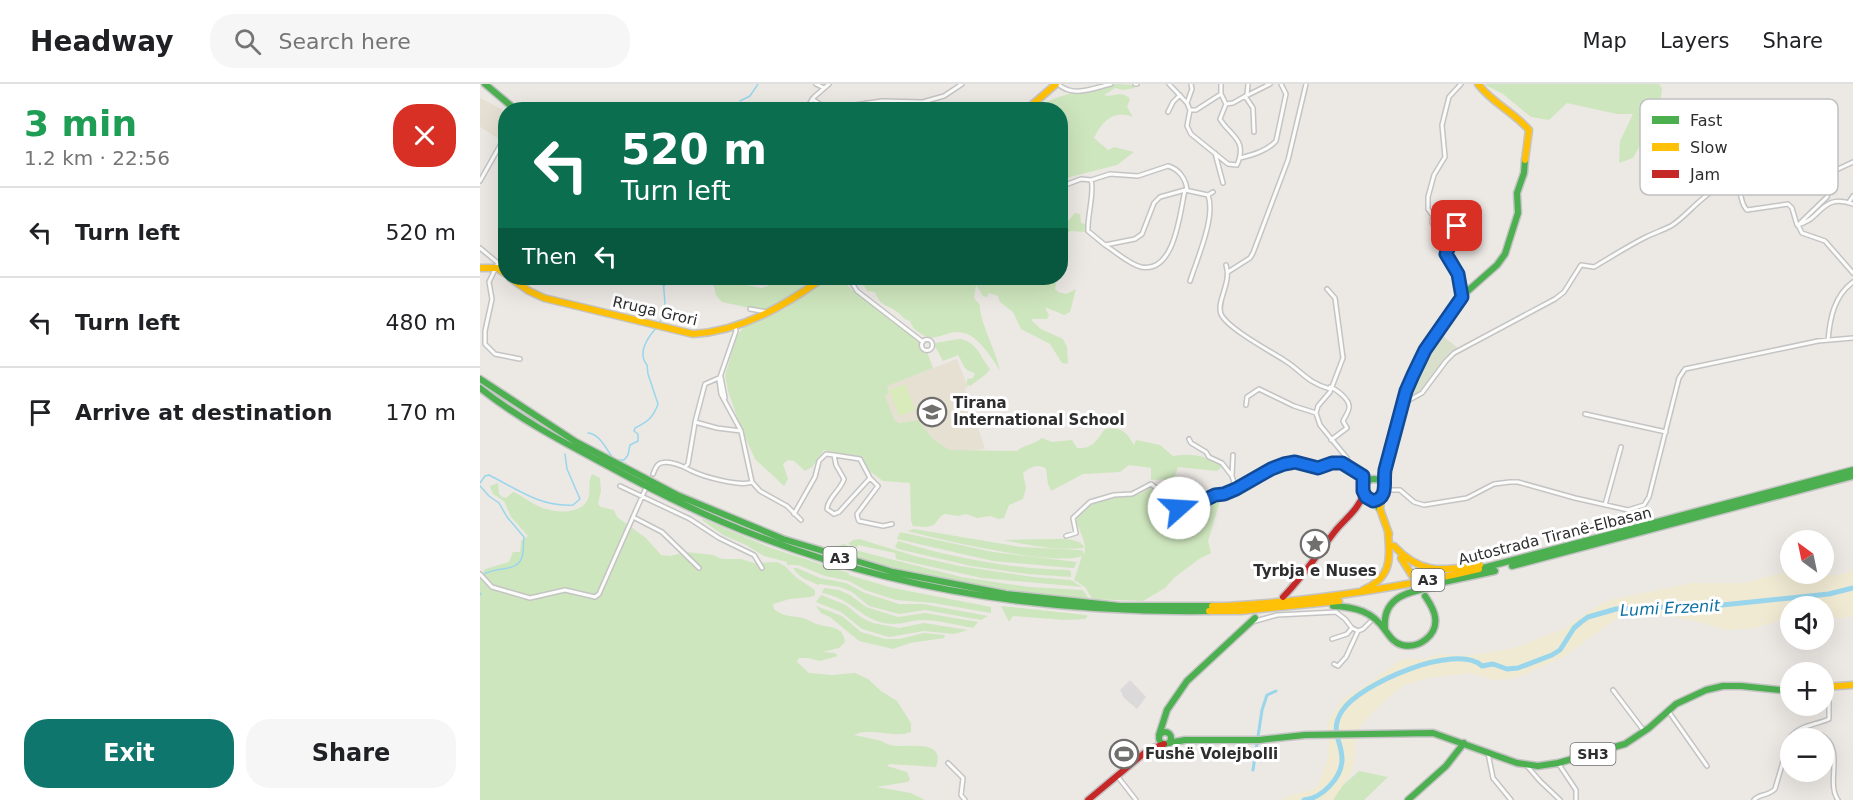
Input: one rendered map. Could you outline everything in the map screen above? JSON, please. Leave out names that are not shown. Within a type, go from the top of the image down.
[{"type":"main road","points":[[485,84],[506,102]]},
{"type":"main road","points":[[1036,102],[1057,84]]},
{"type":"main road","points":[[1413,577],[1394,546],[1380,509],[1385,470],[1409,384],[1425,350],[1462,297],[1497,265],[1505,254],[1518,213],[1518,193],[1524,173],[1525,152],[1530,132],[1511,112],[1486,95],[1478,84]]},
{"type":"main road","points":[[480,268],[497,268]]},
{"type":"main road","name":"Rruga Grori","points":[[520,285],[544,298],[693,334],[736,329],[761,314],[786,304],[813,285]]},
{"type":"main road","name":"Autostrada Tiranë-Elbasan","points":[[480,379],[528,413],[598,455],[720,515],[793,543],[878,568],[997,593],[1101,605],[1165,607],[1238,605],[1347,595],[1397,587],[1508,562],[1853,470]]},
{"type":"main road","name":"Autostrada Tiranë-Elbasan","points":[[480,388],[540,428],[620,474],[670,499],[753,535],[799,552],[948,591],[1074,609],[1200,612],[1314,605],[1441,583],[1574,551],[1853,476]]},
{"type":"main road","points":[[1282,597],[1304,574],[1335,531],[1359,505],[1365,485],[1385,470]]},
{"type":"main road","points":[[1374,480],[1384,488]]},
{"type":"main road","points":[[1364,493],[1380,509]]},
{"type":"main road","points":[[1359,505],[1381,498]]},
{"type":"main road","name":"A3","points":[[1347,595],[1349,592],[1373,585],[1385,574],[1390,558],[1388,532]]},
{"type":"main road","points":[[1394,546],[1408,561],[1417,567],[1427,569],[1508,562]]},
{"type":"main road","points":[[1386,633],[1383,618],[1391,602],[1401,596],[1438,586],[1441,583]]},
{"type":"main road","points":[[1314,605],[1364,609],[1376,619],[1395,642],[1405,646],[1416,645],[1426,640],[1433,630],[1435,622],[1432,608],[1425,596]]},
{"type":"main road","points":[[1162,724],[1168,741],[1160,742],[1159,736],[1162,724],[1167,710],[1187,681],[1253,620]]},
{"type":"main road","points":[[1834,686],[1853,685]]},
{"type":"main road","name":"SH3","points":[[1148,750],[1168,741],[1259,740],[1305,735],[1433,733],[1527,766],[1558,763],[1625,744],[1676,704],[1692,695],[1723,686],[1780,690]]},
{"type":"main road","name":"SH3","points":[[1088,800],[1148,750],[1166,731]]},
{"type":"main road","points":[[1408,800],[1460,750],[1464,743]]},
{"type":"street","points":[[816,84],[824,88]]},
{"type":"street","points":[[810,102],[829,84]]},
{"type":"street","points":[[868,102],[910,102],[936,99],[962,84]]},
{"type":"street","points":[[1057,84],[1069,92],[1080,92],[1111,84]]},
{"type":"street","points":[[1169,84],[1187,103],[1190,110],[1187,126],[1189,132],[1231,166],[1237,165],[1240,158],[1237,138],[1220,119],[1226,104],[1221,94],[1221,84]]},
{"type":"street","points":[[1187,103],[1191,93],[1191,84]]},
{"type":"street","points":[[1248,84],[1246,96],[1253,108],[1254,132]]},
{"type":"street","points":[[1226,104],[1233,104],[1270,84]]},
{"type":"street","points":[[1240,158],[1257,153],[1271,146],[1275,141],[1286,94],[1281,84]]},
{"type":"street","points":[[1228,272],[1250,258],[1253,253],[1288,160],[1306,84]]},
{"type":"street","points":[[1461,84],[1448,102],[1442,125],[1445,157],[1434,175],[1427,206],[1433,216],[1432,222],[1446,254],[1458,274],[1462,297]]},
{"type":"street","points":[[1190,110],[1196,110],[1221,94]]},
{"type":"street","points":[[1168,112],[1180,95]]},
{"type":"street","points":[[812,99],[817,102]]},
{"type":"street","points":[[480,181],[498,149]]},
{"type":"street","points":[[1214,152],[1223,183]]},
{"type":"street","points":[[1838,169],[1853,162]]},
{"type":"street","points":[[1068,184],[1120,174],[1138,176],[1168,166],[1179,171],[1186,183],[1186,190],[1172,246],[1160,264],[1140,267],[1105,245],[1088,231],[1088,214],[1093,188],[1091,180]]},
{"type":"street","points":[[1105,245],[1135,239],[1142,234],[1156,200],[1186,190],[1208,195],[1213,192]]},
{"type":"street","points":[[1190,281],[1210,214],[1208,195]]},
{"type":"street","points":[[1403,403],[1422,393],[1454,353],[1560,295],[1581,265],[1594,267],[1614,254],[1669,227],[1687,215],[1706,195]]},
{"type":"street","points":[[1741,195],[1743,206],[1747,210],[1788,204],[1792,208],[1796,225],[1802,233],[1825,241],[1853,273]]},
{"type":"street","points":[[1798,225],[1828,195]]},
{"type":"street","points":[[1798,225],[1826,204],[1835,200],[1851,203],[1853,196]]},
{"type":"street","points":[[1446,254],[1457,226]]},
{"type":"street","points":[[480,248],[498,263],[489,282],[492,299],[485,332],[485,344],[495,354],[520,359]]},
{"type":"street","points":[[1226,265],[1228,272],[1226,289],[1220,306],[1225,319],[1302,375],[1320,386],[1336,389],[1348,402],[1350,407],[1343,421],[1347,428],[1331,440]]},
{"type":"street","points":[[1828,340],[1836,300],[1853,282]]},
{"type":"street","points":[[853,285],[857,291],[923,342]]},
{"type":"street","points":[[1327,290],[1335,298],[1343,351],[1342,363],[1327,396],[1318,406],[1316,413],[1320,425],[1347,458],[1350,467]]},
{"type":"street","points":[[736,329],[719,380],[721,394],[741,432],[752,482],[760,491],[780,501],[801,520]]},
{"type":"street","points":[[1384,488],[1400,490],[1414,502],[1424,506],[1467,498],[1494,484],[1518,482],[1628,510],[1644,505],[1649,497],[1679,378],[1687,368],[1828,340],[1853,338]]},
{"type":"street","points":[[685,467],[688,464],[695,422],[705,384],[721,377]]},
{"type":"street","points":[[1246,405],[1247,397],[1260,389],[1294,406],[1316,413]]},
{"type":"street","points":[[1585,414],[1666,432]]},
{"type":"street","points":[[695,422],[741,432]]},
{"type":"street","points":[[1189,439],[1209,457],[1222,463],[1232,476]]},
{"type":"street","points":[[1605,505],[1622,447]]},
{"type":"street","points":[[794,514],[815,477],[819,462],[829,453],[860,459],[870,478],[878,486],[857,514],[858,519],[883,526],[892,524]]},
{"type":"street","points":[[834,455],[836,465],[844,479],[828,504],[827,509],[831,513],[839,512],[870,478]]},
{"type":"street","points":[[1233,455],[1232,476],[1236,489]]},
{"type":"street","points":[[1066,536],[1076,533],[1073,518],[1090,502],[1111,496],[1132,494],[1151,484],[1167,496],[1187,495],[1188,499],[1179,507],[1182,511],[1215,495],[1236,489],[1271,469],[1295,462],[1318,468],[1336,463],[1350,467],[1374,480]]},
{"type":"street","points":[[653,474],[661,463],[685,467],[693,472],[725,481],[748,484],[752,482]]},
{"type":"street","points":[[1363,476],[1365,485]]},
{"type":"street","points":[[620,486],[690,519],[719,538],[754,555],[762,567]]},
{"type":"street","points":[[480,574],[492,587],[530,598],[565,590],[595,597],[599,594],[645,490]]},
{"type":"street","points":[[633,517],[662,532],[699,568]]},
{"type":"street","points":[[1253,620],[1277,615],[1336,612],[1352,628],[1358,630],[1363,629],[1370,622]]},
{"type":"street","points":[[1332,639],[1347,634],[1352,628]]},
{"type":"street","points":[[1334,664],[1338,666],[1346,657],[1358,630]]},
{"type":"street","points":[[1613,690],[1644,731]]},
{"type":"street","points":[[1668,711],[1707,766]]},
{"type":"street","points":[[1803,728],[1829,719],[1829,716]]},
{"type":"street","points":[[1488,753],[1493,778],[1511,800]]},
{"type":"street","points":[[948,763],[963,778],[961,795],[965,800]]},
{"type":"street","points":[[1558,763],[1576,790],[1576,800]]},
{"type":"street","points":[[1527,766],[1540,782],[1560,800]]},
{"type":"street","points":[[1754,800],[1757,796],[1770,794],[1775,789],[1780,773]]},
{"type":"street","points":[[1117,775],[1136,800]]},
{"type":"street","points":[[1834,782],[1834,798],[1838,800]]},
{"type":"shaded area","points":[[480,98],[498,107],[498,138],[480,127]]},
{"type":"shaded area","name":"Tirana International School","points":[[957,359],[968,387],[965,389],[985,449],[950,450],[933,439],[918,420],[900,423],[895,421],[885,395],[886,386]]},
{"type":"shaded area","points":[[1130,680],[1146,697],[1137,709],[1124,698],[1120,690]]},
{"type":"green space","points":[[1116,84],[1133,85],[1135,88],[1123,90],[1115,88],[1104,95],[1127,96],[1130,99],[1127,107],[1133,117],[1120,115],[1109,118],[1094,138],[1108,150],[1114,147],[1134,152],[1117,165],[1068,177],[1068,102],[1048,102],[1067,95]]},
{"type":"green space","points":[[1659,84],[1662,88],[1661,99],[1640,99],[1640,146],[1633,158],[1619,163],[1620,141],[1633,114],[1617,114],[1567,103],[1549,120],[1531,117],[1503,94],[1485,85]]},
{"type":"green space","points":[[1075,213],[1080,214],[1081,223],[1085,224],[1086,232],[1070,231],[1068,233],[1068,221]]},
{"type":"green space","points":[[712,285],[747,285],[761,288],[770,285],[808,285],[781,305],[764,311],[722,302],[716,295]]},
{"type":"green space","points":[[818,285],[847,285],[920,343],[921,349],[927,352],[933,368],[887,386],[889,393],[885,395],[895,421],[900,423],[918,420],[933,439],[950,450],[1017,451],[1042,438],[1052,442],[1072,440],[1077,448],[1082,448],[1091,446],[1105,429],[1119,429],[1126,433],[1134,445],[1136,440],[1160,445],[1173,456],[1203,457],[1222,467],[1217,471],[1178,467],[1174,479],[1151,480],[1151,468],[1129,465],[1120,472],[1083,474],[1051,491],[1046,469],[1034,466],[1023,473],[1026,488],[1023,499],[1009,505],[1004,518],[990,516],[977,518],[966,514],[958,516],[945,514],[934,525],[926,527],[913,526],[911,521],[910,483],[883,481],[858,459],[824,450],[812,467],[805,471],[794,461],[788,460],[783,464],[788,479],[784,486],[755,459],[741,428],[725,376],[736,337],[745,325],[762,316],[785,309]]},
{"type":"green space","points":[[863,285],[976,285],[974,298],[980,305],[982,320],[1000,371],[985,349],[969,335],[953,332],[933,337],[923,335],[915,330],[910,321],[882,303],[875,292],[867,291]]},
{"type":"green space","points":[[976,285],[1056,285],[1055,289],[1058,292],[1066,294],[1076,289],[1070,312],[1064,315],[1045,307],[1049,315],[1047,319],[1032,319],[1041,329],[1063,339],[1067,347],[1068,364],[1062,363],[1050,344],[1021,329],[1013,312],[1000,302],[998,296],[988,293],[988,297],[983,296]]},
{"type":"green space","points":[[1439,333],[1459,349],[1446,359],[1422,391],[1408,399],[1414,374]]},
{"type":"green space","points":[[958,339],[969,342],[990,369],[970,386],[967,385],[967,379],[973,378],[975,373],[965,368],[958,355],[943,361],[935,346],[936,343]]},
{"type":"green space","points":[[905,384],[915,410],[899,416],[889,390]]},
{"type":"green space","points":[[592,474],[600,478],[601,491],[598,504],[614,510],[617,517],[646,538],[661,555],[670,556],[687,552],[713,555],[722,559],[741,559],[754,563],[777,562],[815,590],[815,595],[811,597],[790,599],[773,604],[774,609],[785,615],[839,630],[845,642],[839,648],[823,652],[835,653],[838,656],[820,661],[799,658],[797,662],[809,673],[832,675],[855,673],[868,679],[897,701],[911,723],[911,732],[897,734],[868,732],[854,735],[891,745],[922,746],[935,751],[938,758],[936,767],[890,764],[887,766],[907,772],[910,780],[877,787],[911,793],[925,800],[480,800],[480,578],[485,569],[509,562],[513,552],[520,552],[521,541],[528,536],[511,517],[504,501],[493,494],[490,486],[498,483],[499,494],[502,497],[506,498],[513,492],[543,508],[571,511],[583,506],[587,501]]},
{"type":"green space","points":[[1153,486],[1166,497],[1183,496],[1184,498],[1175,509],[1179,514],[1217,496],[1221,498],[1208,541],[1211,553],[1175,577],[1165,588],[1143,601],[1092,599],[1085,587],[1074,580],[1082,556],[1048,558],[1023,555],[907,531],[914,529],[1021,547],[1080,550],[1083,551],[1083,556],[1085,547],[1076,520],[1084,511],[1105,498],[1136,495]]},
{"type":"green space","points":[[703,519],[771,548],[849,573],[849,575],[893,588],[991,607],[991,613],[933,603],[896,600],[865,590],[849,581],[825,576],[798,565],[787,565],[787,562],[764,556],[723,535]]},
{"type":"green space","points":[[900,532],[993,552],[1077,562],[1072,568],[993,561],[897,539]]},
{"type":"green space","points":[[859,539],[915,556],[960,566],[1071,580],[1082,587],[982,578],[896,559],[895,553],[858,545],[857,548],[848,544]]},
{"type":"green space","points":[[1003,540],[1070,540],[1084,546],[1073,549],[1053,548]]},
{"type":"green space","points":[[898,541],[983,562],[1069,570],[1071,577],[1027,574],[971,566],[898,549],[895,547]]},
{"type":"green space","points":[[845,544],[851,549],[961,577],[1029,587],[1083,590],[1089,599],[1000,590],[920,575],[827,549]]},
{"type":"green space","points":[[793,568],[820,578],[846,583],[865,593],[899,604],[923,604],[988,616],[981,620],[925,610],[899,614],[869,606],[852,592],[840,587],[818,585],[801,577]]},
{"type":"green space","points":[[824,588],[839,590],[866,607],[898,617],[925,613],[978,622],[973,628],[928,620],[896,624],[880,622],[832,595],[822,593]]},
{"type":"green space","points":[[821,595],[846,605],[862,618],[873,623],[899,628],[924,623],[968,630],[954,634],[924,631],[889,637],[862,629],[841,612],[816,602]]},
{"type":"green space","points":[[816,606],[842,616],[861,632],[885,639],[899,639],[924,633],[945,635],[944,638],[910,643],[893,649],[859,641],[830,617],[821,613]]},
{"type":"green space","points":[[1001,606],[1088,616],[1085,619],[1065,620],[1013,616],[1009,622]]},
{"type":"green space","points":[[1359,771],[1388,777],[1364,800],[1326,800]]},
{"type":"sand","points":[[1853,571],[1853,615],[1834,619],[1834,596],[1780,596],[1780,620],[1754,628],[1727,630],[1651,613],[1628,614],[1619,617],[1565,656],[1521,676],[1494,680],[1471,673],[1428,678],[1405,685],[1370,715],[1357,731],[1353,770],[1333,800],[1280,800],[1293,794],[1310,791],[1317,786],[1328,759],[1328,721],[1343,699],[1402,659],[1425,659],[1441,654],[1467,656],[1514,648],[1568,627],[1570,623],[1602,603],[1614,599],[1692,583],[1743,583],[1780,574],[1780,584],[1834,584],[1834,575]]},
{"type":"waterway","points":[[740,101],[750,96],[758,84]]},
{"type":"waterway","points":[[660,323],[665,304],[664,285]]},
{"type":"waterway","points":[[618,460],[624,460],[628,455],[630,445],[638,441],[635,428],[649,419],[658,404],[643,355],[647,340],[657,327]]},
{"type":"waterway","points":[[588,433],[596,436],[613,458]]},
{"type":"waterway","points":[[480,483],[485,476],[489,475],[539,500],[573,505],[580,499],[567,469],[565,454]]},
{"type":"waterway","points":[[480,486],[499,503],[507,517],[524,537],[523,555],[520,562],[483,575]]},
{"type":"waterway","name":"Lumi Erzenit","points":[[1304,800],[1324,791],[1339,773],[1342,759],[1336,730],[1342,711],[1367,689],[1409,669],[1452,659],[1469,660],[1482,666],[1493,664],[1507,669],[1518,668],[1560,650],[1574,628],[1588,617],[1616,609],[1693,608],[1829,594],[1853,588]]},
{"type":"waterway","points":[[1253,770],[1262,710],[1267,695],[1276,691]]},
{"type":"traffic: fast","points":[[485,84],[506,102]]},
{"type":"traffic: fast","points":[[1384,485],[1385,470],[1406,391],[1425,350],[1462,296],[1497,265],[1505,254],[1518,213],[1517,193],[1524,173],[1525,160]]},
{"type":"traffic: fast","points":[[480,379],[576,442],[677,495],[783,539],[893,572],[1006,594],[1120,606],[1212,606]]},
{"type":"traffic: fast","points":[[480,388],[511,411],[544,431],[648,487],[722,522],[814,556],[925,585],[1038,603],[1152,611],[1209,611]]},
{"type":"traffic: fast","points":[[1479,569],[1853,470]]},
{"type":"traffic: fast","points":[[1512,566],[1853,476]]},
{"type":"traffic: fast","points":[[1374,479],[1382,482],[1385,490],[1382,498],[1374,501],[1366,498],[1363,490],[1366,482],[1374,479]]},
{"type":"traffic: fast","points":[[1372,500],[1380,509]]},
{"type":"traffic: fast","points":[[1439,583],[1495,571]]},
{"type":"traffic: fast","points":[[1385,628],[1388,608],[1401,596],[1438,586],[1441,583]]},
{"type":"traffic: fast","points":[[1333,606],[1356,609],[1369,614],[1394,641],[1408,646],[1421,643],[1434,630],[1434,614],[1425,596]]},
{"type":"traffic: fast","points":[[1159,735],[1167,710],[1187,681],[1255,618]]},
{"type":"traffic: fast","points":[[1169,743],[1185,740],[1259,740],[1305,735],[1433,733],[1517,763],[1538,766],[1558,763],[1625,744],[1649,728],[1676,704],[1706,690],[1723,686],[1780,690]]},
{"type":"traffic: fast","points":[[1167,732],[1170,733],[1171,738],[1170,743],[1163,744],[1160,743],[1159,736],[1160,733],[1167,732]]},
{"type":"traffic: fast","points":[[1408,800],[1446,766],[1464,743]]},
{"type":"traffic: slow","points":[[1035,102],[1056,84]]},
{"type":"traffic: slow","points":[[1478,84],[1529,130],[1525,160]]},
{"type":"traffic: slow","points":[[480,268],[498,269]]},
{"type":"traffic: slow","points":[[520,285],[544,298],[693,334],[711,332],[745,322],[778,307],[812,285]]},
{"type":"traffic: slow","points":[[1381,498],[1380,509],[1389,534]]},
{"type":"traffic: slow","points":[[1363,590],[1379,579],[1387,567],[1388,532]]},
{"type":"traffic: slow","points":[[1394,546],[1404,556],[1424,567],[1444,569],[1480,565]]},
{"type":"traffic: slow","points":[[1401,558],[1413,577]]},
{"type":"traffic: slow","points":[[1212,606],[1290,601],[1338,595],[1408,584],[1479,569]]},
{"type":"traffic: slow","points":[[1209,611],[1241,611],[1339,601]]},
{"type":"traffic: slow","points":[[1834,686],[1853,685]]},
{"type":"traffic: jam","points":[[1283,597],[1336,530],[1356,509],[1364,493]]},
{"type":"traffic: jam","points":[[1088,800],[1148,750],[1164,744]]},
{"type":"place","name":"Tirana International School","points":[[932,412]]},
{"type":"place","name":"Tyrbja e Nuses","points":[[1315,544]]},
{"type":"place","name":"Fushë Volejbolli","points":[[1124,754]]},
{"type":"route","points":[[1179,508],[1181,511],[1192,507],[1215,495],[1236,489],[1277,466],[1295,462],[1315,468],[1332,463],[1342,463],[1363,476],[1365,485],[1363,491],[1369,500],[1381,498],[1384,494],[1385,470],[1406,391],[1425,350],[1462,297],[1458,274],[1446,254],[1457,226]]}]
